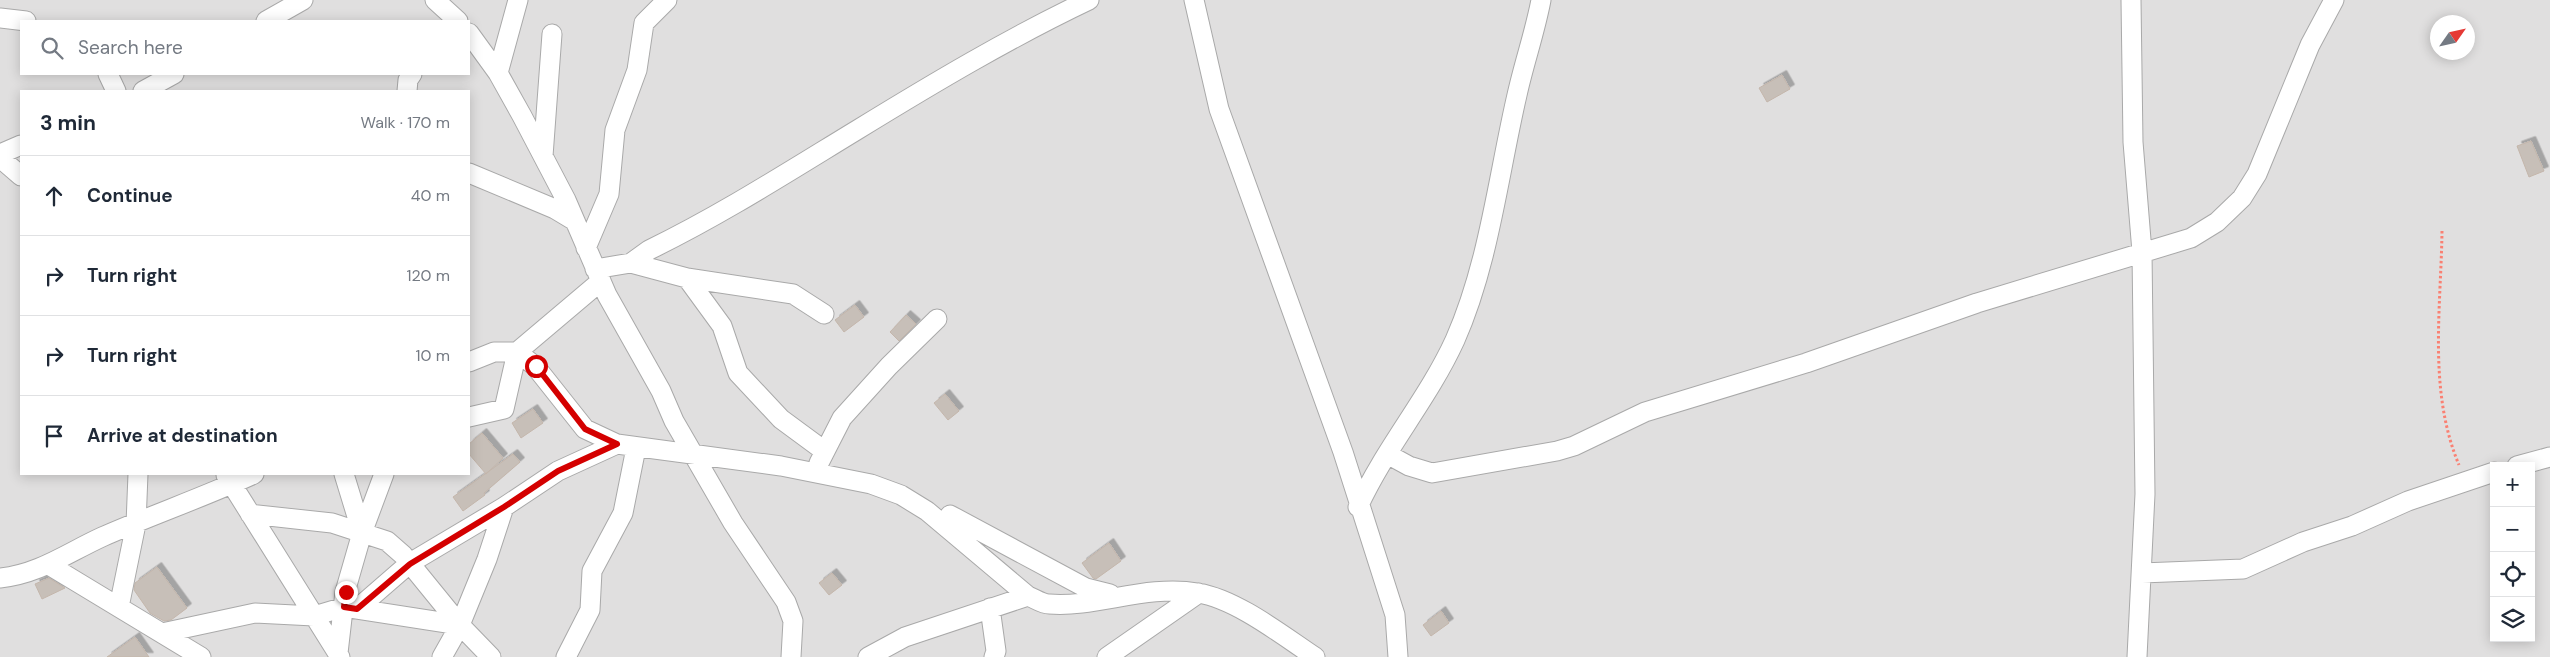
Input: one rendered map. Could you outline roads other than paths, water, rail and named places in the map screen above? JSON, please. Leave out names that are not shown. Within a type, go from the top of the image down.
[{"type":"street","points":[[268,20],[303,0]]},
{"type":"street","points":[[498,73],[518,0]]},
{"type":"street","points":[[586,248],[609,194],[615,130],[637,70],[644,23],[667,0]]},
{"type":"street","points":[[470,417],[504,409],[517,352],[598,275],[631,263],[649,250],[770,184],[858,129],[1035,27],[1089,0]]},
{"type":"street","points":[[1194,0],[1219,109],[1342,452],[1358,506],[1377,557],[1394,616],[1398,657]]},
{"type":"street","points":[[1358,506],[1371,478],[1426,394],[1455,340],[1485,250],[1517,95],[1541,0]]},
{"type":"street","points":[[2132,0],[2133,142],[2142,252],[2145,494],[2137,657]]},
{"type":"street","points":[[1387,454],[1415,469],[1432,473],[1557,451],[1574,446],[1645,412],[1806,363],[1977,303],[2191,238],[2217,222],[2242,198],[2257,174],[2310,45],[2334,0]]},
{"type":"street","points":[[0,18],[20,20]]},
{"type":"street","points":[[470,34],[498,73],[543,156],[598,275],[693,454],[733,523],[786,602],[793,621],[791,657]]},
{"type":"street","points":[[543,156],[552,34]]},
{"type":"street","points":[[108,75],[116,90]]},
{"type":"street","points":[[145,90],[172,75]]},
{"type":"street","points":[[408,90],[408,80],[411,75]]},
{"type":"street","points":[[0,154],[20,146]]},
{"type":"street","points":[[0,158],[20,175]]},
{"type":"street","points":[[470,173],[555,209],[574,221]]},
{"type":"street","points":[[631,263],[687,278],[793,294],[824,314]]},
{"type":"street","points":[[687,278],[722,326],[738,373],[781,419],[819,447]]},
{"type":"street","points":[[814,473],[842,418],[889,366],[937,319]]},
{"type":"street","points":[[470,362],[494,352],[517,352],[536,366],[585,429],[617,444],[814,473],[871,484],[901,495],[927,511],[1028,596],[1047,604],[1071,603],[1151,591],[1199,593],[1246,611],[1315,657]]},
{"type":"street","points":[[350,608],[410,564],[504,507],[558,471],[617,444]]},
{"type":"street","points":[[566,657],[590,610],[592,571],[623,513],[636,448]]},
{"type":"street","points":[[2530,462],[2550,456]]},
{"type":"street","points":[[2142,573],[2243,569],[2303,542],[2352,526],[2408,502],[2490,473]]},
{"type":"street","points":[[119,607],[136,524],[138,475]]},
{"type":"street","points":[[0,589],[20,576],[49,565],[101,538],[136,524],[228,479],[249,475]]},
{"type":"street","points":[[344,475],[362,533]]},
{"type":"street","points":[[339,655],[350,608],[362,533],[384,475]]},
{"type":"street","points":[[228,479],[339,655]]},
{"type":"street","points":[[442,657],[460,626],[487,559],[504,507]]},
{"type":"street","points":[[250,514],[332,523],[387,541],[410,564],[460,626],[492,657]]},
{"type":"street","points":[[950,515],[1086,588],[1117,596]]},
{"type":"street","points":[[49,565],[201,657]]},
{"type":"street","points":[[0,578],[20,576]]},
{"type":"street","points":[[1108,657],[1199,593]]},
{"type":"street","points":[[868,657],[905,636],[1028,596]]},
{"type":"street","points":[[162,633],[255,613],[314,616],[350,608],[460,626]]},
{"type":"street","points":[[990,608],[996,651],[994,657]]}]
